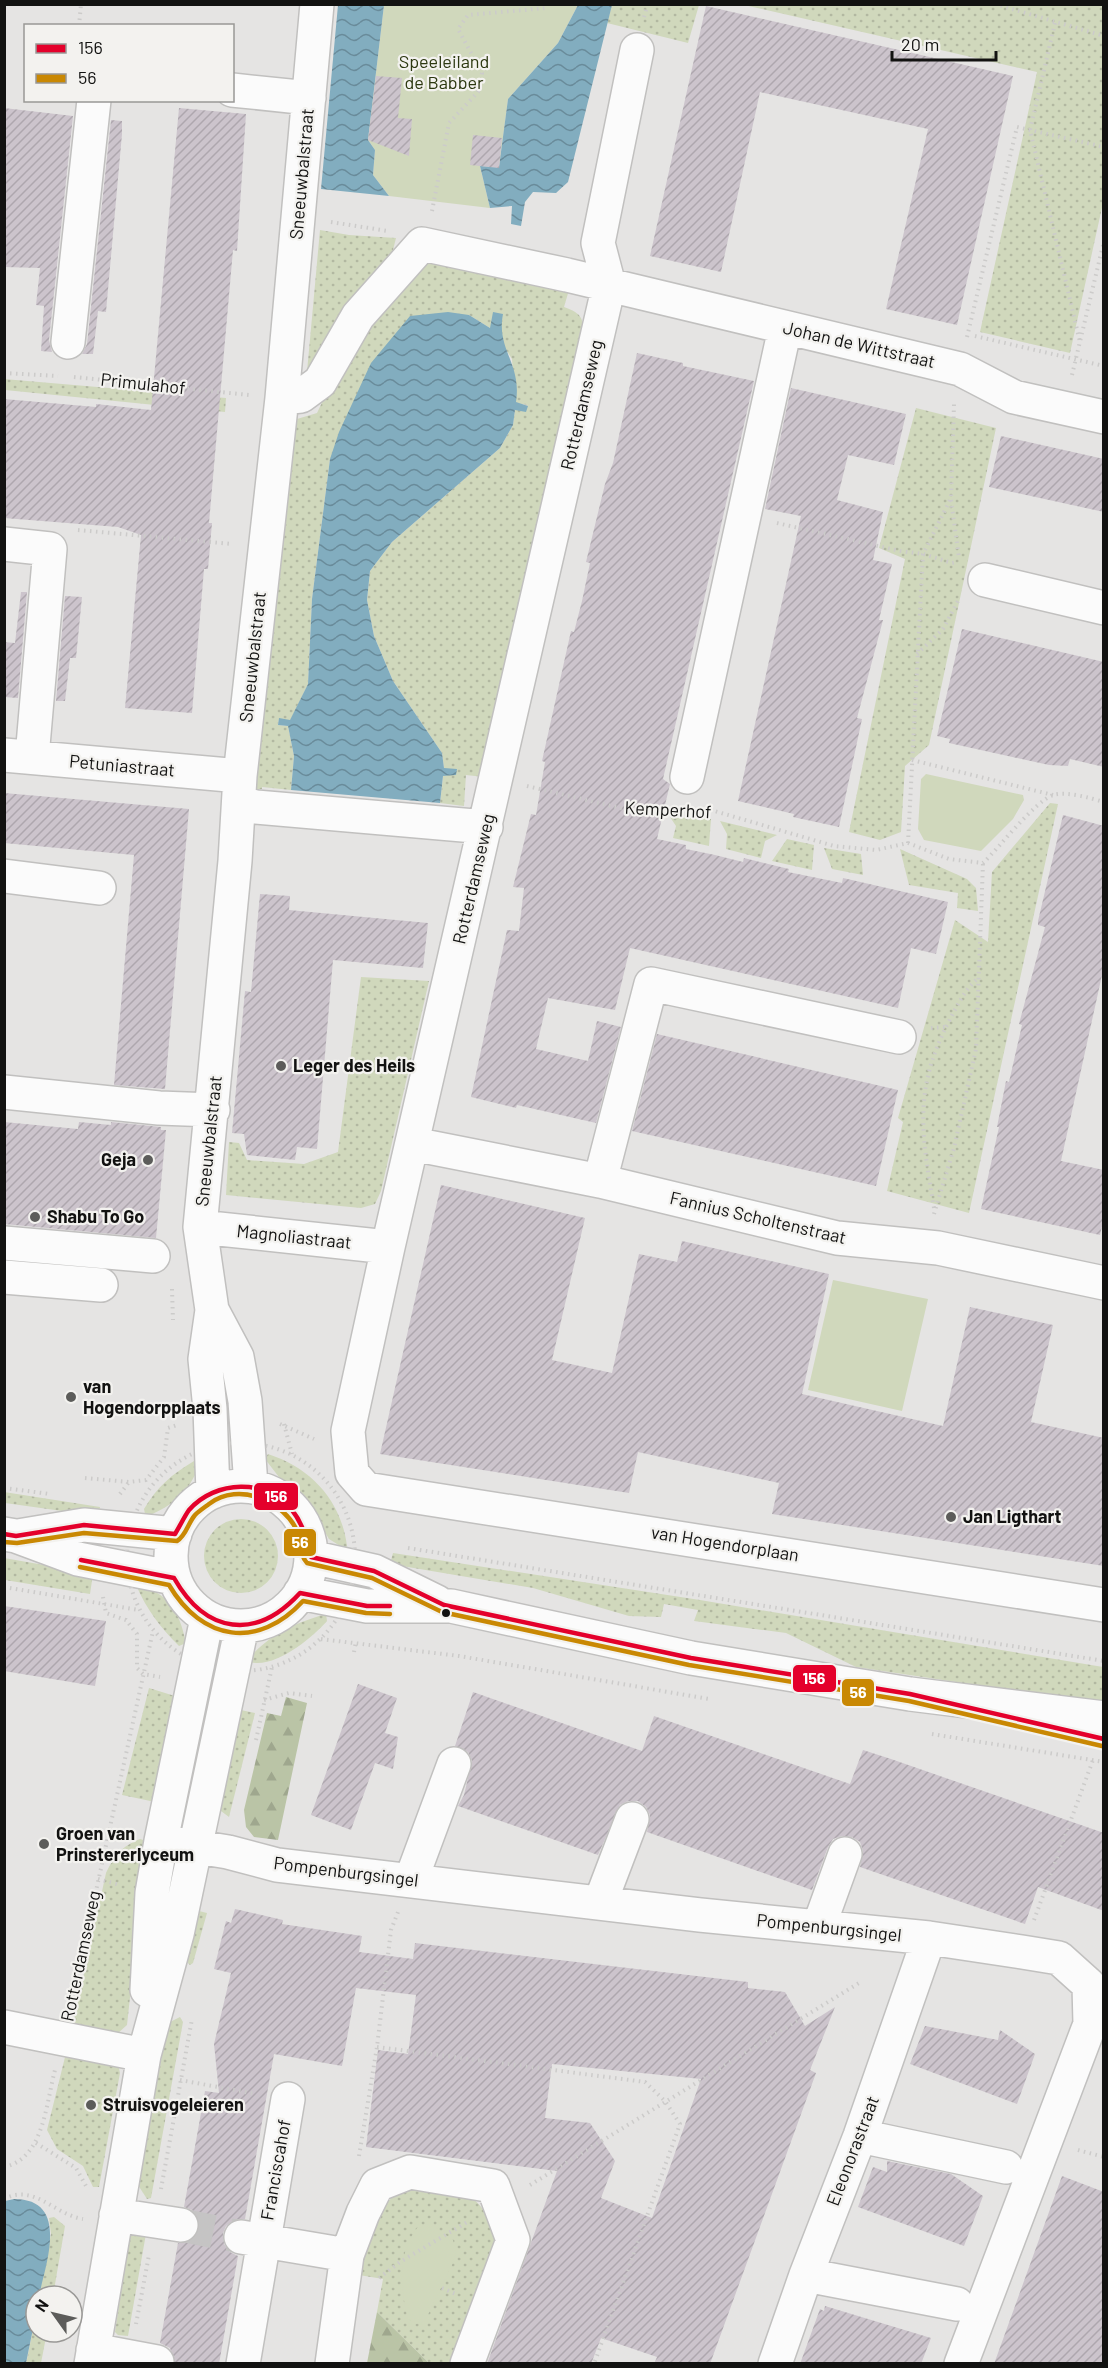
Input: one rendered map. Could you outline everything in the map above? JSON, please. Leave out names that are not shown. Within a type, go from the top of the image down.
[{"type":"street","name":"Sneeuwbalstraat","points":[[213,1492],[205,1359],[212,1310],[200,1227],[213,1110],[240,790],[282,398],[317,4]]},
{"type":"street","points":[[609,285],[598,243],[638,50]]},
{"type":"street","points":[[234,90],[309,98]]},
{"type":"street","points":[[68,342],[94,102]]},
{"type":"street","points":[[282,398],[301,396],[320,382],[358,316],[422,244]]},
{"type":"street","name":"Johan de Wittstraat","points":[[422,244],[609,285],[960,369],[1014,397],[1104,417]]},
{"type":"street","name":"Rotterdamseweg","points":[[352,1473],[348,1431],[388,1247],[609,285]]},
{"type":"street","points":[[687,777],[786,328]]},
{"type":"street","points":[[4,544],[50,549],[18,756]]},
{"type":"street","points":[[985,580],[1104,608]]},
{"type":"street","name":"Petuniastraat","points":[[18,756],[486,827]]},
{"type":"street","points":[[4,876],[99,888]]},
{"type":"street","points":[[600,1181],[651,984],[898,1037]]},
{"type":"street","points":[[4,1092],[159,1108],[213,1110]]},
{"type":"street","name":"Fannius Scholtenstraat","points":[[413,1144],[600,1181],[837,1238],[928,1247],[1104,1283]]},
{"type":"street","name":"Magnoliastraat","points":[[200,1227],[388,1247]]},
{"type":"street","points":[[4,1243],[153,1256]]},
{"type":"street","points":[[4,1276],[101,1285]]},
{"type":"street","name":"Sneeuwbalstraat","points":[[212,1310],[237,1357],[251,1486]]},
{"type":"street","name":"van Hogendorplaan","points":[[352,1473],[366,1488],[1104,1605]]},
{"type":"street","points":[[251,1486],[272,1493],[290,1505],[306,1528],[311,1557],[310,1570],[292,1605],[269,1620],[242,1626],[230,1625],[207,1618],[187,1600],[174,1578],[171,1563],[175,1534],[189,1509],[213,1492],[226,1488],[251,1486]]},
{"type":"street","points":[[10,1535],[84,1525],[175,1534]]},
{"type":"street","points":[[10,1535],[78,1559],[174,1578]]},
{"type":"street","points":[[311,1557],[357,1549],[374,1571],[444,1605]]},
{"type":"street","points":[[300,1593],[367,1606],[444,1605],[691,1658],[910,1694],[1104,1719]]},
{"type":"street","points":[[144,2055],[152,1893],[160,1841],[207,1618]]},
{"type":"street","points":[[144,2359],[92,2357],[144,2055],[177,1934],[242,1626]]},
{"type":"street","points":[[910,1694],[1099,1749]]},
{"type":"street","points":[[411,1880],[454,1764]]},
{"type":"street","points":[[600,1903],[632,1819]]},
{"type":"street","name":"Pompenburgsingel","points":[[160,1841],[195,1846],[277,1865],[600,1903],[929,1938],[1059,1958],[1089,1985],[1090,2024],[961,2364]]},
{"type":"street","points":[[819,1926],[845,1854]]},
{"type":"street","name":"Eleonorastraat","points":[[775,2364],[806,2275],[860,2136],[929,1938]]},
{"type":"street","points":[[4,2026],[144,2055]]},
{"type":"street","name":"Franciscahof","points":[[243,2364],[258,2231],[288,2099]]},
{"type":"street","points":[[860,2136],[1006,2167]]},
{"type":"street","points":[[332,2364],[347,2255],[363,2213],[377,2185],[410,2172],[493,2186],[513,2240],[467,2364]]},
{"type":"street","points":[[116,2215],[168,2223]]},
{"type":"street","name":"Franciscahof","points":[[258,2231],[347,2255]]},
{"type":"street","points":[[806,2275],[957,2304]]},
{"type":"path","points":[[78,24],[81,4]]},
{"type":"path","points":[[297,217],[399,232],[422,244],[435,202],[449,123],[478,92],[482,73],[458,29],[468,15],[546,8],[546,4]]},
{"type":"path","points":[[995,4],[1104,36]]},
{"type":"path","points":[[1055,23],[1030,130],[1080,342]]},
{"type":"path","points":[[982,863],[949,859],[908,843],[922,554],[951,498],[954,407],[960,369],[1017,127],[1104,147]]},
{"type":"path","points":[[1064,408],[1104,242]]},
{"type":"path","points":[[968,334],[1104,366]]},
{"type":"path","name":"Primulahof","points":[[4,373],[139,382],[282,398]]},
{"type":"path","points":[[744,515],[922,554],[952,563],[959,561],[982,567],[985,580]]},
{"type":"path","points":[[50,549],[62,529],[265,547]]},
{"type":"path","points":[[912,760],[1053,795],[1084,796],[1104,802]]},
{"type":"path","name":"Kemperhof","points":[[497,779],[624,809],[681,810]]},
{"type":"path","points":[[928,1247],[934,1211],[954,1148],[976,1049],[982,863],[1034,809],[1053,795]]},
{"type":"path","name":"Kemperhof","points":[[693,810],[711,810],[834,846],[876,850],[908,843]]},
{"type":"path","points":[[934,1211],[921,1134],[924,1083],[946,1027],[965,989],[978,978]]},
{"type":"path","points":[[119,1528],[166,1471],[183,1459],[212,1446],[248,1443],[271,1447],[292,1455],[313,1469],[330,1486],[343,1506],[357,1549],[346,1602],[335,1622],[321,1639],[298,1656],[231,1682]]},
{"type":"path","points":[[129,1482],[114,1500],[119,1528],[116,1566],[102,1603],[106,1613],[126,1620],[137,1634],[137,1668],[143,1674],[196,1673],[231,1682],[265,1701],[289,1692],[312,1696]]},
{"type":"path","points":[[397,1546],[1104,1661]]},
{"type":"path","points":[[116,1566],[153,1631],[196,1673]]},
{"type":"path","points":[[4,1587],[139,1610]]},
{"type":"path","name":"Rotterdamseweg","points":[[36,2143],[63,2038],[153,1631]]},
{"type":"path","points":[[321,1639],[459,1656]]},
{"type":"path","points":[[1022,1952],[1099,1749]]},
{"type":"path","points":[[358,2159],[377,2047],[391,1930],[411,1880]]},
{"type":"path","points":[[339,2311],[400,2262],[501,2203],[859,1983]]},
{"type":"path","points":[[144,2359],[168,2223],[180,2080],[194,2012]]},
{"type":"path","points":[[377,2047],[645,2082],[665,2101],[680,2124],[594,2364]]},
{"type":"path","points":[[180,2080],[288,2099]]},
{"type":"path","points":[[4,2168],[26,2157],[36,2143],[75,2168],[84,2179],[88,2192]]},
{"type":"path","points":[[4,2199],[21,2193],[34,2196],[68,2217]]},
{"type":"green space","name":"Speeleiland de Babber","points":[[384,5],[578,5],[558,43],[508,99],[499,168],[480,166],[490,208],[389,196],[373,175],[375,150],[368,140]]},
{"type":"green space","points":[[612,5],[699,5],[688,43],[607,23]]},
{"type":"green space","points":[[744,5],[1103,5],[1103,203],[1070,353],[980,332],[1037,72]]},
{"type":"green space","points":[[320,230],[349,235],[396,238],[389,266],[307,372]]},
{"type":"green space","points":[[453,261],[569,290],[564,307],[578,314],[582,320],[583,329],[484,777],[466,775],[464,806],[440,803],[444,768],[442,753],[393,681],[374,636],[367,600],[370,571],[392,542],[500,448],[513,425],[515,410],[528,405],[515,403],[512,359],[503,345],[500,329],[490,328],[469,315],[330,459],[312,599],[308,684],[290,721],[279,719],[278,725],[288,726],[294,756],[291,790],[262,787],[262,789],[256,789],[297,419],[317,413],[347,350],[425,263]]},
{"type":"green space","points":[[4,379],[226,398],[225,412],[5,390]]},
{"type":"green space","points":[[916,408],[996,428],[929,745],[905,766],[901,832],[880,840],[849,832],[905,559],[879,548]]},
{"type":"green space","points":[[926,774],[1023,795],[1024,800],[1013,819],[981,851],[924,840],[918,829],[921,779]]},
{"type":"green space","points":[[1050,803],[1058,804],[969,1213],[887,1191],[903,1122],[898,1118],[955,920],[988,942],[992,872]]},
{"type":"green space","points":[[670,817],[711,819],[709,846],[673,838],[676,826]]},
{"type":"green space","points":[[720,821],[777,835],[765,841],[761,858],[726,849],[727,834]]},
{"type":"green space","points":[[787,839],[814,845],[812,870],[772,861]]},
{"type":"green space","points":[[824,848],[861,854],[863,875],[832,869]]},
{"type":"green space","points":[[900,849],[967,879],[976,888],[978,911],[957,908],[958,893],[909,885]]},
{"type":"green space","points":[[361,977],[429,981],[381,1191],[375,1204],[361,1208],[226,1195],[229,1142],[239,1143],[247,1160],[304,1164],[338,1152]]},
{"type":"green space","points":[[833,1280],[928,1299],[902,1411],[808,1390]]},
{"type":"green space","points":[[268,1454],[298,1468],[310,1477],[331,1500],[344,1529],[347,1546],[345,1549],[329,1539],[312,1510],[282,1481],[265,1459]]},
{"type":"green space","points":[[194,1461],[199,1466],[180,1497],[148,1516],[145,1514],[144,1509],[160,1488],[172,1476]]},
{"type":"green space","points":[[4,1492],[100,1507],[98,1516],[5,1503]]},
{"type":"green space","points":[[241,1519],[255,1522],[267,1530],[275,1542],[278,1556],[275,1570],[267,1582],[255,1590],[241,1593],[227,1590],[215,1582],[207,1570],[204,1556],[207,1542],[215,1530],[227,1522]]},
{"type":"green space","points":[[393,1553],[700,1600],[1103,1667],[1103,1704],[856,1667],[786,1633],[694,1621],[698,1610],[664,1604],[661,1617],[629,1616],[533,1588],[390,1564]]},
{"type":"green space","points":[[4,1558],[93,1574],[90,1594],[5,1580]]},
{"type":"green space","points":[[136,1585],[157,1593],[171,1605],[180,1621],[186,1643],[179,1646],[166,1632],[154,1618]]},
{"type":"green space","points":[[326,1614],[327,1621],[292,1651],[270,1661],[250,1662],[250,1657],[276,1635],[294,1625]]},
{"type":"green space","points":[[149,1688],[178,1697],[155,1802],[122,1795]]},
{"type":"green space","points":[[286,1697],[307,1703],[278,1840],[254,1837],[246,1827],[244,1810],[267,1713],[281,1716]]},
{"type":"green space","points":[[236,1709],[255,1713],[229,1817],[221,1811],[219,1804]]},
{"type":"green space","points":[[140,1839],[147,1841],[127,2025],[117,2034],[73,2024],[106,1873],[119,1852]]},
{"type":"green space","points":[[191,1909],[207,1913],[193,1963],[190,1965],[181,1956]]},
{"type":"green space","points":[[180,2017],[183,2022],[151,2198],[147,2199],[138,2185],[168,2023]]},
{"type":"green space","points":[[67,2049],[118,2064],[120,2073],[99,2187],[93,2187],[83,2166],[57,2149],[47,2130]]},
{"type":"green space","points":[[402,2188],[462,2189],[482,2208],[491,2227],[495,2246],[495,2266],[486,2306],[464,2363],[429,2363],[377,2312],[383,2279],[353,2274],[377,2212]]},
{"type":"green space","points":[[54,2217],[65,2226],[55,2284],[41,2284],[51,2234],[49,2218]]},
{"type":"green space","points":[[433,2226],[453,2240],[456,2253],[425,2321],[416,2324],[408,2319],[405,2307],[402,2283],[403,2260],[417,2228]]},
{"type":"green space","points":[[147,2228],[128,2336],[118,2335],[115,2332],[130,2232]]},
{"type":"green space","points":[[377,2312],[429,2363],[367,2363]]},
{"type":"green space","points":[[30,2344],[45,2344],[41,2363],[26,2364]]},
{"type":"water","points":[[338,5],[384,5],[368,140],[375,150],[373,175],[389,196],[321,189]]},
{"type":"water","points":[[578,5],[612,5],[568,182],[556,193],[533,192],[525,202],[521,226],[511,224],[512,206],[490,208],[480,166],[499,167],[508,99],[558,43]]},
{"type":"water","points":[[448,312],[469,315],[490,328],[493,312],[503,314],[503,337],[516,377],[516,402],[528,406],[526,412],[515,410],[513,425],[500,448],[392,542],[370,571],[367,600],[374,636],[393,681],[442,753],[444,768],[457,769],[456,775],[443,776],[440,803],[291,790],[294,756],[288,726],[278,725],[279,718],[290,720],[308,684],[312,599],[330,459],[339,432],[371,363],[410,316]]},
{"type":"water","points":[[14,2199],[31,2202],[43,2210],[48,2221],[50,2235],[42,2284],[24,2284],[24,2344],[30,2344],[26,2363],[5,2363],[5,2201]]},
{"type":"building","points":[[706,6],[1013,76],[957,325],[886,309],[928,129],[760,92],[721,272],[650,256]]},
{"type":"building","points":[[376,76],[402,78],[398,118],[412,119],[409,156],[368,140]]},
{"type":"building","points":[[4,108],[73,116],[49,340],[52,352],[41,351],[44,306],[36,305],[40,268],[4,267]]},
{"type":"building","points":[[179,108],[246,114],[237,251],[233,250],[209,523],[212,523],[208,569],[204,569],[192,713],[125,708],[141,535],[118,527],[4,518],[4,399],[96,407],[96,404],[151,410]]},
{"type":"building","points":[[111,120],[122,121],[122,134],[106,312],[98,311],[93,354],[82,354],[87,344]]},
{"type":"building","points":[[473,135],[502,138],[499,168],[470,165]]},
{"type":"building","points":[[637,353],[683,363],[683,366],[754,381],[663,779],[670,784],[657,839],[686,845],[686,849],[743,862],[744,858],[789,869],[788,872],[842,883],[843,878],[948,902],[936,954],[911,948],[898,1008],[630,948],[615,1010],[548,998],[536,1049],[588,1061],[597,1021],[621,1027],[596,1123],[471,1097],[507,930],[519,931],[524,888],[513,887],[531,814],[536,815],[545,762],[542,761],[571,631],[574,632],[582,601],[590,563],[586,562],[605,484],[613,463]]},
{"type":"building","points":[[791,388],[906,414],[894,465],[848,455],[837,500],[883,512],[873,560],[892,564],[879,620],[883,620],[857,718],[862,719],[839,827],[738,801],[801,516],[765,509]]},
{"type":"building","points":[[1001,436],[1104,459],[1104,512],[989,487]]},
{"type":"building","points":[[21,592],[27,592],[18,698],[4,697],[4,642],[15,643]]},
{"type":"building","points":[[65,596],[82,597],[76,658],[70,658],[65,701],[56,701]]},
{"type":"building","points":[[962,629],[1104,662],[1104,767],[1070,759],[1068,766],[1049,765],[949,743],[950,739],[937,736]]},
{"type":"building","points":[[4,793],[189,809],[165,1089],[114,1085],[134,855],[4,843]]},
{"type":"building","points":[[1063,815],[1104,826],[1104,966],[1061,1161],[1104,1170],[1104,1218],[1100,1235],[981,1209],[999,1127],[997,1127],[1006,1081],[1009,1082],[1022,1025],[1019,1024],[1045,927],[1038,925],[1038,921]]},
{"type":"building","name":"Leger des Heils","points":[[260,894],[290,896],[289,910],[428,923],[423,968],[333,960],[317,1149],[297,1147],[295,1160],[247,1155],[244,1134],[232,1133],[245,991],[251,992]]},
{"type":"building","points":[[657,1034],[898,1090],[876,1186],[632,1131]]},
{"type":"building","points":[[4,1122],[78,1129],[79,1122],[111,1125],[111,1122],[161,1127],[161,1130],[166,1130],[156,1238],[4,1224]]},
{"type":"building","points":[[441,1185],[585,1218],[552,1360],[612,1373],[639,1254],[677,1262],[682,1241],[829,1274],[802,1394],[943,1426],[970,1307],[1053,1325],[1031,1422],[1104,1438],[1104,1566],[772,1514],[779,1483],[638,1452],[629,1493],[380,1454]]},
{"type":"building","points":[[4,1606],[106,1621],[95,1686],[4,1671]]},
{"type":"building","points":[[358,1684],[397,1698],[385,1733],[398,1737],[393,1769],[375,1763],[351,1830],[311,1815]]},
{"type":"building","points":[[473,1692],[642,1751],[654,1716],[850,1784],[863,1750],[891,1759],[1104,1833],[1104,1911],[1038,1887],[1025,1924],[860,1867],[863,1851],[860,1842],[852,1837],[842,1836],[833,1839],[828,1847],[812,1890],[647,1832],[650,1815],[646,1807],[638,1801],[628,1801],[620,1805],[598,1855],[458,1806],[464,1795],[472,1761],[468,1752],[455,1746]]},
{"type":"building","points":[[235,1909],[283,1920],[282,1924],[362,1936],[359,1952],[413,1959],[415,1943],[748,1982],[748,1988],[785,1992],[805,2026],[835,2007],[810,2070],[816,2073],[710,2364],[654,2364],[657,2357],[601,2338],[591,2364],[487,2364],[557,2171],[366,2147],[378,2050],[408,2054],[416,1995],[356,1988],[342,2066],[274,2054],[245,2219],[234,2220],[226,2226],[223,2233],[224,2244],[230,2252],[238,2256],[219,2364],[175,2364],[170,2348],[160,2343],[178,2243],[188,2242],[196,2236],[199,2228],[198,2218],[192,2210],[184,2207],[205,2091],[219,2093],[214,2044],[231,1973],[214,1969],[226,1921],[231,1923]],"holes":[[[552,2064],[701,2079],[652,2218],[601,2198],[615,2161],[590,2123],[545,2118]]]},
{"type":"building","points":[[925,2026],[998,2040],[1000,2030],[1035,2054],[1017,2104],[910,2064]]},
{"type":"building","points":[[887,2161],[951,2174],[983,2196],[964,2246],[858,2207],[873,2167],[887,2172]]},
{"type":"building","points":[[1062,2176],[1104,2192],[1104,2364],[994,2364]]},
{"type":"building","points":[[825,2306],[931,2338],[921,2364],[800,2364],[820,2309],[824,2311]]},
{"type":"tunnel","points":[[181,2225],[241,2237]]},
{"type":"transit line","name":"156","points":[[4,1534],[16,1536],[84,1525],[175,1534],[189,1510],[200,1500],[226,1488],[255,1488],[269,1492],[292,1510],[302,1527],[311,1557],[374,1571],[444,1605],[691,1658],[910,1694],[1104,1739]]},
{"type":"transit line","name":"56","points":[[4,1542],[17,1543],[84,1533],[177,1541],[183,1536],[195,1515],[209,1504],[221,1497],[234,1494],[247,1495],[272,1504],[292,1522],[298,1533],[302,1553],[307,1563],[372,1578],[442,1612],[689,1665],[909,1701],[1102,1746]]},
{"type":"transit line","name":"156","points":[[81,1560],[174,1578],[187,1597],[201,1611],[216,1620],[232,1624],[249,1624],[266,1619],[300,1593],[367,1606],[390,1606]]},
{"type":"transit line","name":"56","points":[[80,1567],[169,1585],[182,1604],[198,1618],[214,1628],[231,1632],[250,1632],[268,1627],[286,1617],[303,1601],[366,1613],[390,1614]]},
{"type":"place","name":"Leger des Heils","points":[[281,1066]]},
{"type":"place","name":"Geja","points":[[148,1160]]},
{"type":"place","name":"Shabu To Go","points":[[35,1217]]},
{"type":"place","name":"van Hogendorpplaats","points":[[71,1397]]},
{"type":"place","name":"Jan Ligthart","points":[[951,1517]]},
{"type":"place","name":"Groen van Prinstererlyceum","points":[[44,1844]]},
{"type":"place","name":"Struisvogeleieren","points":[[91,2105]]}]
